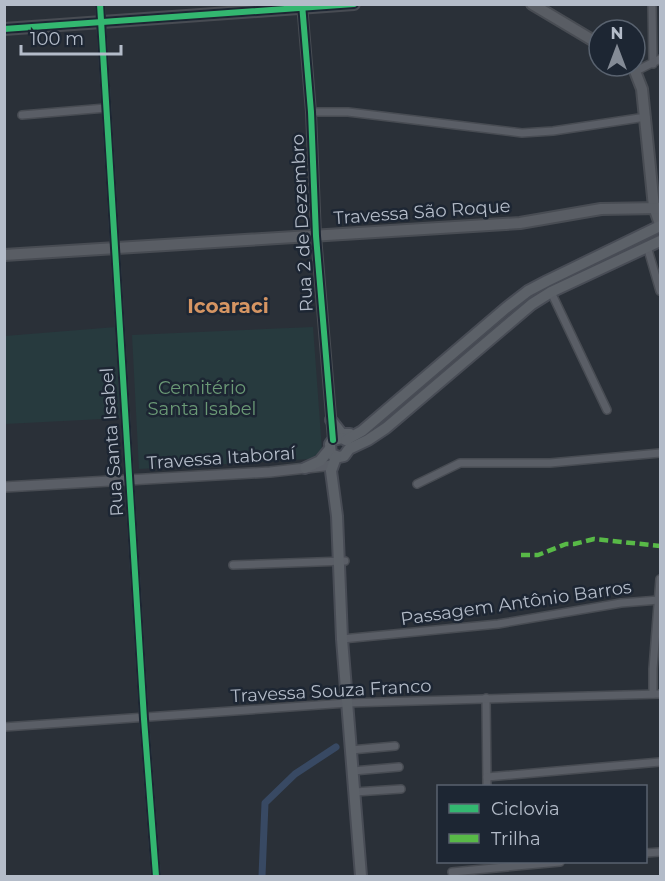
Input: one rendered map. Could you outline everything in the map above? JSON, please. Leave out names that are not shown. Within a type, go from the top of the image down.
[{"type":"main road","points":[[4,29],[354,4]]},
{"type":"main road","points":[[532,4],[587,37]]},
{"type":"main road","points":[[333,453],[344,456],[347,445],[362,431],[528,291],[660,225],[642,89],[638,78]]},
{"type":"main road","name":"Travessa São Roque","points":[[4,255],[520,223],[601,209],[657,208]]},
{"type":"main road","points":[[347,445],[368,440],[386,428],[520,312],[551,292],[660,241]]},
{"type":"main road","points":[[331,420],[342,434],[362,431]]},
{"type":"main road","points":[[305,468],[333,453],[342,438],[347,445]]},
{"type":"main road","name":"Rua 2 de Dezembro","points":[[333,453],[331,471],[342,561],[351,750],[361,876]]},
{"type":"street","name":"Rua Santa Isabel","points":[[100,4],[144,719],[156,876]]},
{"type":"street","points":[[652,4],[657,65]]},
{"type":"street","name":"Rua 2 de Dezembro","points":[[302,6],[311,112],[316,236],[333,453]]},
{"type":"street","points":[[657,65],[660,59]]},
{"type":"street","points":[[22,115],[106,108]]},
{"type":"street","points":[[311,112],[348,112],[522,133],[553,131],[646,117]]},
{"type":"street","points":[[648,246],[660,291]]},
{"type":"street","points":[[551,292],[607,410]]},
{"type":"street","points":[[417,484],[460,463],[550,463],[660,453]]},
{"type":"street","name":"Travessa Itaboraí","points":[[4,487],[129,482],[305,468]]},
{"type":"street","points":[[233,565],[342,561]]},
{"type":"street","points":[[656,694],[652,669],[660,579]]},
{"type":"street","name":"Passagem Antônio Barros","points":[[345,639],[498,624],[621,603],[659,600]]},
{"type":"street","name":"Travessa Souza Franco","points":[[4,727],[486,698],[656,694]]},
{"type":"street","points":[[486,698],[487,785]]},
{"type":"street","points":[[351,750],[395,746]]},
{"type":"street","points":[[487,777],[660,762]]},
{"type":"street","points":[[353,771],[399,767]]},
{"type":"street","points":[[355,792],[401,789]]},
{"type":"street","points":[[452,872],[477,873],[490,865],[525,863]]},
{"type":"green space","points":[[116,327],[122,418],[5,424],[5,336]]},
{"type":"green space","name":"Cemitério Santa Isabel","points":[[313,327],[322,450],[311,459],[139,469],[132,335]]},
{"type":"waterway","points":[[262,876],[265,803],[295,774],[336,747]]},
{"type":"marked path","points":[[521,555],[538,555],[566,544],[594,539],[660,546]]},
{"type":"cycle path","points":[[100,4],[144,719],[156,876]]},
{"type":"cycle path","points":[[302,4],[311,112],[316,236],[333,440]]},
{"type":"cycle path","points":[[4,29],[354,4]]},
{"type":"district","name":"Icoaraci","points":[[228,306]]}]
